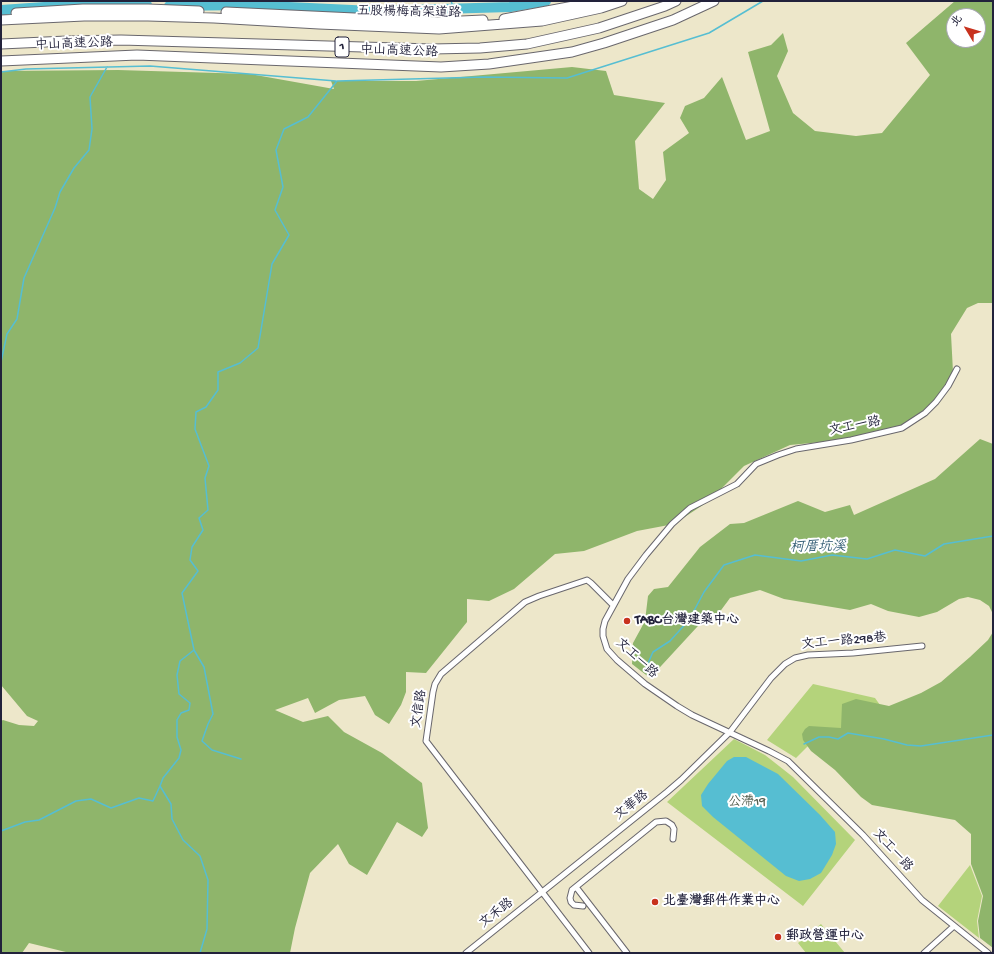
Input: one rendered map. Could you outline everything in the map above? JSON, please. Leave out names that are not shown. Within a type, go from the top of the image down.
[{"type":"highway","name":"五股楊梅高架道路","points":[[1,14],[83,9],[148,9],[440,22],[503,19],[600,1]]},
{"type":"highway","name":"五股楊梅高架道路","points":[[1,20],[84,16],[148,16],[439,29],[542,21],[602,8],[622,1]]},
{"type":"highway","name":"中山高速公路","points":[[1,44],[121,40],[432,50],[480,48],[527,44],[598,28],[676,1]]},
{"type":"highway","name":"中山高速公路","points":[[1,61],[137,55],[441,67],[489,64],[565,53],[597,45],[638,33],[673,20],[714,1]]},
{"type":"street","name":"文工一路","points":[[957,369],[948,386],[936,402],[925,413],[902,428],[851,440],[796,449],[778,455],[756,464],[737,484],[690,508],[672,524],[628,579],[613,605],[605,621],[603,629],[604,643],[612,655],[645,684],[692,715],[788,761],[863,835],[922,900],[988,953]]},
{"type":"street","name":"文信路","points":[[589,953],[426,741],[433,692],[438,678],[445,670],[526,602],[539,596],[587,580],[591,582],[613,605]]},
{"type":"street","name":"文工一路298巷","points":[[730,732],[771,678],[785,664],[795,658],[808,655],[853,653],[922,646]]},
{"type":"street","name":"文華路","points":[[542,892],[667,792],[730,732]]},
{"type":"street","points":[[583,906],[574,905],[570,898],[572,890],[656,822],[666,821],[672,826],[674,829],[673,839]]},
{"type":"street","points":[[576,887],[627,953]]},
{"type":"street","name":"文禾路","points":[[466,953],[542,892]]},
{"type":"street","points":[[924,953],[954,926]]},
{"type":"green space","points":[[955,1],[993,1],[993,303],[978,303],[967,308],[951,334],[953,372],[935,401],[906,425],[833,441],[790,445],[744,466],[709,501],[674,524],[637,531],[584,551],[555,554],[514,589],[489,601],[467,599],[467,622],[426,673],[406,672],[406,692],[401,705],[389,724],[375,715],[365,696],[339,700],[315,713],[308,698],[275,710],[303,722],[328,716],[344,732],[382,753],[422,783],[428,828],[422,837],[397,822],[367,875],[349,864],[338,844],[310,873],[295,928],[290,953],[70,953],[29,943],[22,953],[1,953],[1,721],[3,720],[19,725],[34,726],[38,721],[27,716],[1,685],[1,71],[118,70],[250,74],[334,89],[331,81],[416,81],[572,67],[606,71],[614,95],[665,103],[635,141],[639,189],[653,199],[666,180],[663,152],[689,133],[680,118],[685,106],[704,98],[722,77],[746,140],[770,131],[748,52],[771,45],[783,33],[788,51],[777,76],[793,113],[815,131],[856,136],[882,133],[930,75],[906,43],[946,9],[946,48],[986,48],[986,8],[947,8]]},
{"type":"green space","points":[[980,439],[993,444],[993,614],[989,606],[980,600],[968,597],[959,599],[937,612],[919,617],[888,611],[871,604],[850,610],[784,599],[760,590],[730,598],[716,617],[709,614],[650,678],[632,664],[633,643],[645,621],[648,596],[654,589],[668,587],[700,547],[730,524],[744,523],[798,501],[825,512],[850,505],[854,515],[935,479]]},
{"type":"green space","points":[[993,632],[993,948],[980,938],[978,921],[983,896],[971,864],[971,834],[955,820],[872,805],[861,797],[835,770],[811,751],[803,740],[802,734],[809,726],[841,728],[842,704],[856,699],[889,706],[921,693],[941,682],[988,640]]},
{"type":"green space","points":[[813,684],[875,698],[885,712],[813,741],[796,758],[767,740]]},
{"type":"green space","name":"公滯19","points":[[734,739],[765,755],[793,777],[855,840],[803,906],[667,802]]},
{"type":"green space","points":[[970,865],[982,896],[977,921],[979,938],[938,906]]},
{"type":"green space","points":[[821,924],[845,953],[806,953],[798,943]]},
{"type":"water","name":"公滯19","points":[[734,757],[746,757],[778,774],[820,815],[835,832],[836,844],[832,855],[821,873],[810,879],[799,881],[786,876],[713,817],[702,806],[701,795],[708,784],[727,761]]},
{"type":"waterway","points":[[451,1],[454,9]]},
{"type":"waterway","points":[[169,6],[246,5],[373,11],[510,7],[546,1]]},
{"type":"waterway","points":[[200,953],[207,929],[208,880],[200,856],[183,840],[172,819],[171,804],[160,786],[163,778],[179,758],[181,750],[177,737],[177,720],[181,713],[189,710],[190,703],[179,694],[177,675],[180,661],[194,650],[182,593],[198,571],[190,560],[192,547],[203,530],[199,518],[208,510],[205,478],[209,466],[195,429],[196,412],[206,407],[218,390],[218,372],[240,363],[258,348],[272,264],[289,235],[275,210],[283,187],[276,150],[284,129],[308,117],[337,81],[484,77],[567,78],[709,33],[763,1]]},
{"type":"waterway","points":[[1,10],[102,3],[147,5]]},
{"type":"waterway","points":[[1,72],[26,69],[150,66],[336,81]]},
{"type":"waterway","points":[[1,362],[7,334],[17,319],[24,278],[55,208],[60,192],[74,168],[89,150],[92,129],[90,97],[107,67]]},
{"type":"waterway","name":"柯厝坑溪","points":[[645,670],[653,652],[670,641],[689,620],[704,592],[724,565],[755,555],[801,561],[832,555],[867,559],[895,550],[925,556],[944,544],[993,536]]},
{"type":"waterway","points":[[194,650],[204,667],[213,714],[202,741],[212,750],[241,759]]},
{"type":"waterway","points":[[804,744],[819,737],[838,739],[848,733],[884,739],[907,745],[921,746],[993,735]]},
{"type":"waterway","points":[[1,831],[25,822],[39,820],[76,801],[91,799],[111,808],[139,798],[153,801],[160,786]]},
{"type":"place","name":"TABC台灣建築中心","points":[[627,621]]},
{"type":"place","name":"北臺灣郵件作業中心","points":[[655,902]]},
{"type":"place","name":"郵政營運中心","points":[[778,937]]}]
